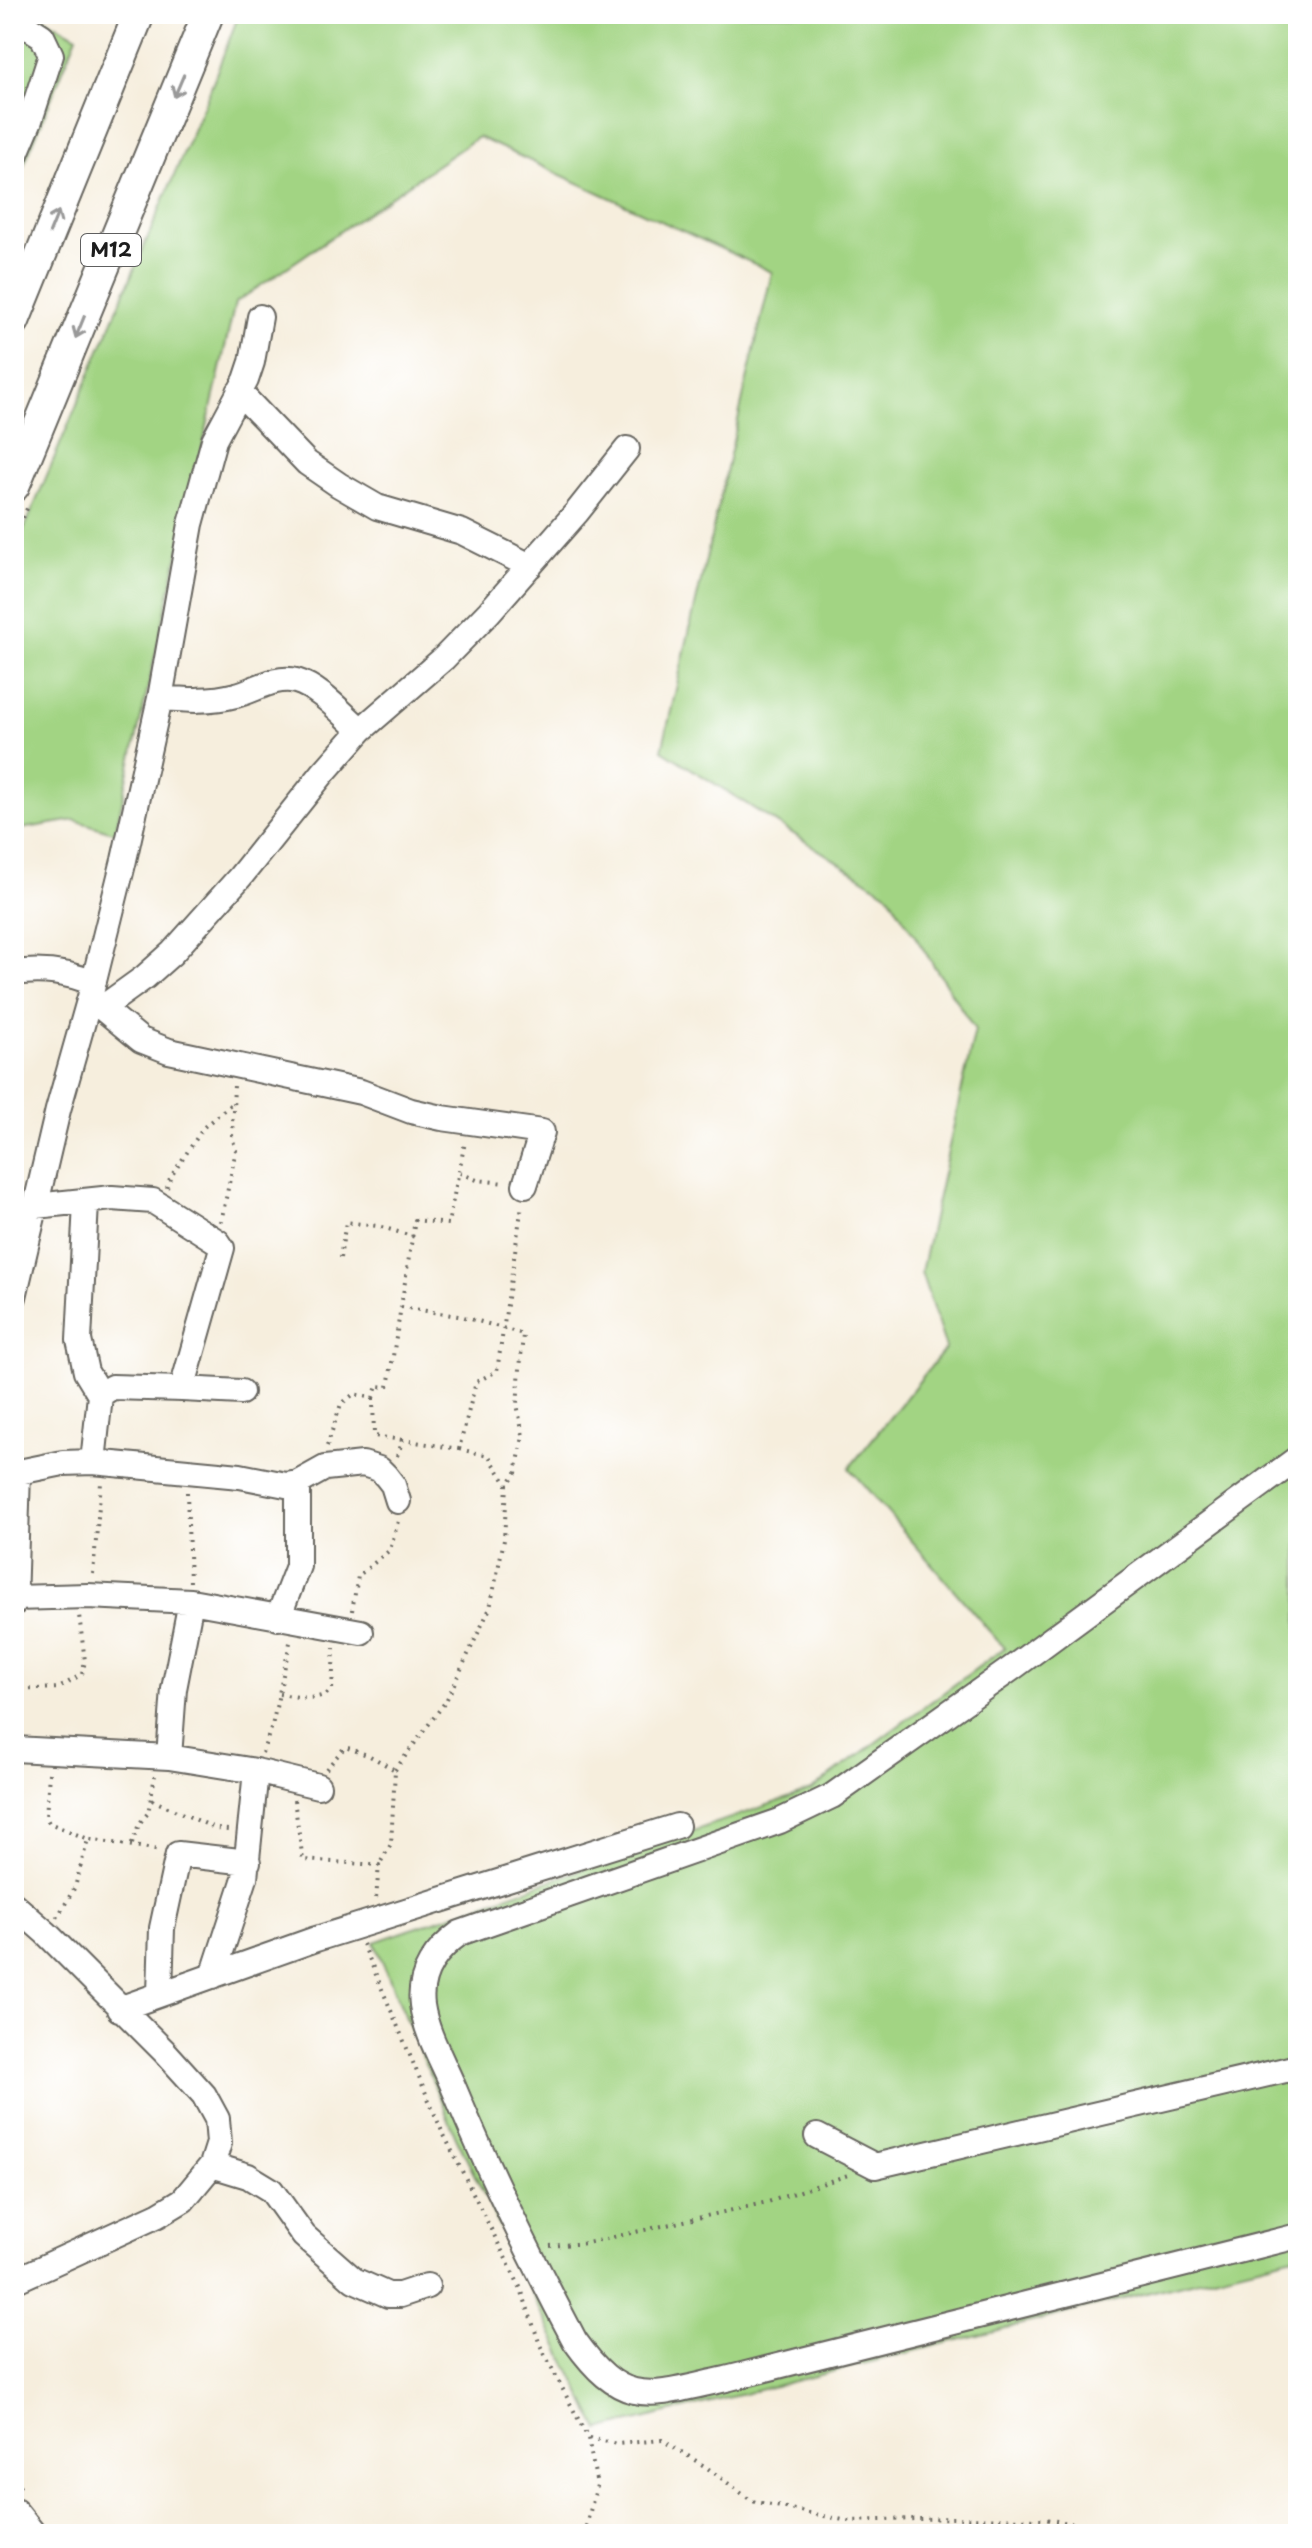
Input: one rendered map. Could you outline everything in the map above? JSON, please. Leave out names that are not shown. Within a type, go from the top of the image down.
[{"type":"main road","name":"M12","points":[[14,321],[139,14]]},
{"type":"main road","name":"M12","points":[[14,486],[208,14]]},
{"type":"main road","points":[[14,2514],[30,2534]]},
{"type":"street","points":[[14,18],[42,36],[51,55],[14,158]]},
{"type":"street","points":[[14,1297],[58,1110],[95,996],[160,698],[191,524],[214,440],[252,362],[260,317]]},
{"type":"street","points":[[239,392],[307,463],[339,485],[377,507],[462,532],[530,566]]},
{"type":"street","points":[[95,996],[145,977],[172,953],[240,877],[361,730],[443,659],[530,566],[627,449]]},
{"type":"street","points":[[160,698],[208,700],[293,680],[312,689],[361,730]]},
{"type":"street","points":[[14,973],[49,971],[72,974],[141,1040],[169,1051],[361,1092],[411,1111],[542,1132],[525,1185]]},
{"type":"street","points":[[36,1206],[136,1198],[161,1205],[218,1242],[222,1248],[182,1389]]},
{"type":"street","points":[[86,1203],[79,1340],[86,1372],[100,1395],[93,1462]]},
{"type":"street","points":[[100,1395],[112,1387],[241,1392]]},
{"type":"street","points":[[1298,1458],[832,1796],[780,1821],[460,1933],[448,1941],[426,1971],[422,2004],[430,2034],[472,2132],[575,2341],[595,2369],[623,2389],[640,2393],[664,2392],[741,2376],[1298,2236]]},
{"type":"street","points":[[361,1632],[191,1601],[82,1596],[14,1600],[16,1472],[63,1463],[93,1462],[240,1476],[275,1484],[298,1483],[325,1468],[363,1464],[379,1469],[386,1476],[393,1485],[398,1501]]},
{"type":"street","points":[[287,1619],[298,1566],[298,1483]]},
{"type":"street","points":[[163,1757],[191,1601]]},
{"type":"street","points":[[14,1749],[163,1757],[256,1771],[318,1786]]},
{"type":"street","points":[[213,1976],[233,1920],[248,1862],[256,1771]]},
{"type":"street","points":[[119,2009],[365,1924],[677,1826]]},
{"type":"street","points":[[160,1993],[162,1928],[178,1854],[248,1862]]},
{"type":"street","points":[[14,1905],[46,1933],[204,2095],[217,2119],[219,2143],[212,2165],[183,2200],[158,2215],[14,2281]]},
{"type":"street","points":[[817,2136],[875,2166],[1298,2067]]},
{"type":"street","points":[[212,2165],[248,2176],[271,2190],[304,2236],[338,2268],[362,2285],[388,2295],[400,2295],[427,2286]]},
{"type":"path","points":[[222,1248],[221,1224],[236,1150],[232,1137],[235,1065]]},
{"type":"path","points":[[161,1205],[170,1178],[204,1127],[232,1102]]},
{"type":"path","points":[[469,1121],[448,1224],[415,1220],[415,1237],[406,1271],[388,1387],[377,1386],[373,1398],[374,1436],[489,1456],[507,1485]]},
{"type":"path","points":[[459,1449],[476,1382],[497,1371],[525,1185],[477,1180],[460,1173]]},
{"type":"path","points":[[340,1258],[346,1222],[378,1226],[415,1237]]},
{"type":"path","points":[[401,1307],[432,1310],[523,1334],[517,1404],[523,1436],[516,1473],[507,1485],[504,1540],[490,1608],[446,1701],[395,1770],[391,1844],[379,1865],[365,1924],[382,1982],[441,2129],[521,2289],[540,2345],[588,2438],[597,2485],[584,2534]]},
{"type":"path","points":[[325,1468],[328,1439],[341,1404],[354,1394],[373,1398]]},
{"type":"path","points":[[386,1476],[400,1452],[403,1440]]},
{"type":"path","points":[[14,1690],[59,1688],[84,1671],[82,1596],[96,1558],[101,1491],[101,1478],[93,1462]]},
{"type":"path","points":[[188,1471],[186,1502],[191,1601]]},
{"type":"path","points":[[279,1694],[311,1699],[332,1690],[335,1628],[351,1615],[358,1576],[390,1550],[400,1516],[398,1501]]},
{"type":"path","points":[[256,1771],[272,1726],[279,1694],[287,1619]]},
{"type":"path","points":[[318,1786],[329,1763],[345,1747],[395,1770]]},
{"type":"path","points":[[49,1751],[46,1817],[55,1828],[88,1839],[178,1854]]},
{"type":"path","points":[[132,1844],[152,1800],[163,1757]]},
{"type":"path","points":[[292,1780],[303,1860],[379,1865]]},
{"type":"path","points":[[152,1800],[217,1829],[238,1831],[250,1837]]},
{"type":"path","points":[[46,1933],[75,1887],[88,1839]]},
{"type":"path","points":[[528,2248],[587,2243],[768,2202],[875,2166]]},
{"type":"path","points":[[588,2438],[617,2444],[662,2440],[752,2501],[848,2521],[1044,2519],[1143,2534]]},
{"type":"green space","points":[[14,14],[37,14],[77,36],[14,189]]},
{"type":"green space","points":[[239,14],[1298,14],[1298,2255],[599,2430],[456,2137],[374,1942],[811,1790],[1004,1648],[849,1468],[946,1348],[921,1272],[975,1030],[888,894],[662,750],[772,272],[478,137],[235,303],[115,833],[75,820],[14,830],[14,553],[206,100]]}]
